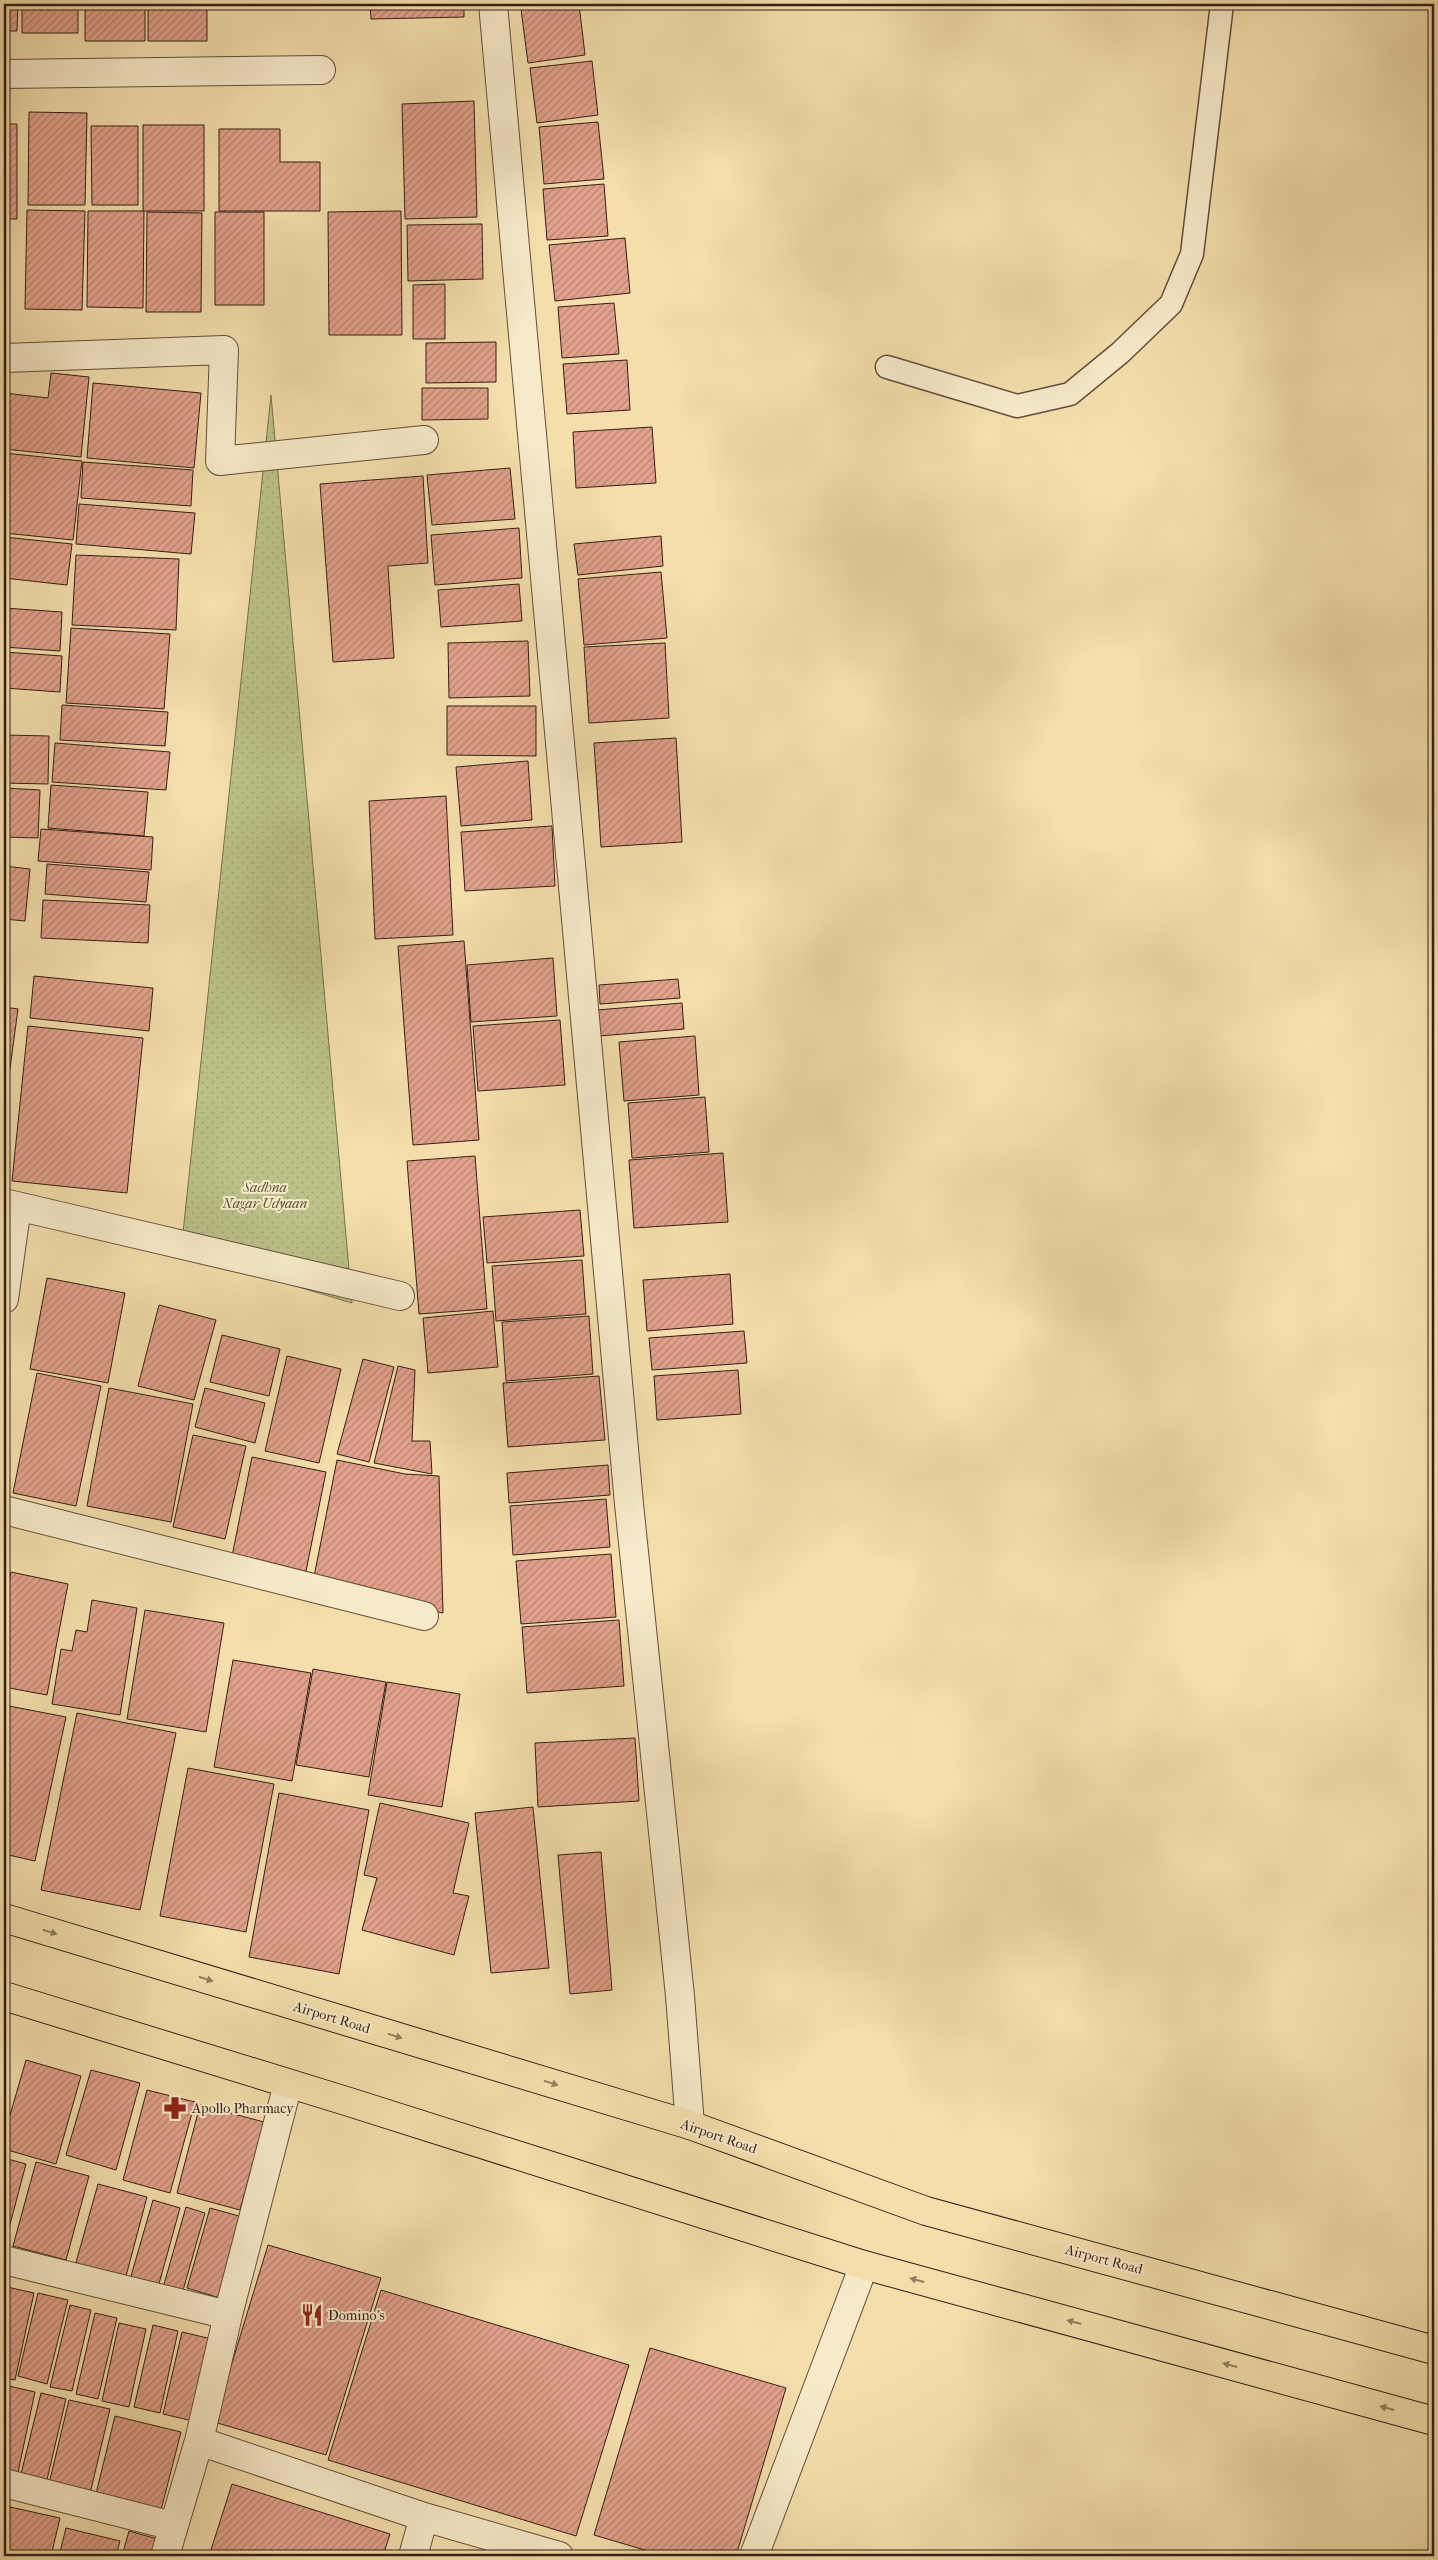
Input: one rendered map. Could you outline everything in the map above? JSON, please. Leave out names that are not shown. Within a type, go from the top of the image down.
[{"type":"main road","name":"Airport Road","points":[[4,1918],[690,2125],[926,2211],[1434,2350]]},
{"type":"main road","points":[[4,1996],[864,2265],[1434,2421]]},
{"type":"street","points":[[493,4],[629,1504],[680,1996],[690,2125]]},
{"type":"street","points":[[4,74],[321,70]]},
{"type":"street","points":[[4,358],[224,350],[220,461],[424,440]]},
{"type":"street","points":[[4,1299],[10,1204],[400,1296]]},
{"type":"street","points":[[4,1510],[424,1616]]},
{"type":"street","points":[[165,2556],[199,2441],[228,2315],[288,2084]]},
{"type":"street","points":[[4,2260],[228,2315]]},
{"type":"street","points":[[754,2556],[864,2265]]},
{"type":"street","points":[[199,2441],[424,2517],[559,2556]]},
{"type":"street","points":[[4,2483],[173,2526]]},
{"type":"street","points":[[412,2556],[424,2517]]},
{"type":"lane","points":[[888,366],[1016,406],[1070,394],[1120,353],[1171,304],[1192,254],[1222,4]]},
{"type":"green space","name":"Sadhna Nagar Udyaan","points":[[271,395],[352,1303],[181,1252]]},
{"type":"building","points":[[4,4],[18,4],[17,31],[4,31]]},
{"type":"building","points":[[22,4],[78,4],[78,33],[22,33]]},
{"type":"building","points":[[85,4],[145,4],[145,41],[85,41]]},
{"type":"building","points":[[148,4],[207,4],[207,41],[148,41]]},
{"type":"building","points":[[370,4],[464,4],[464,17],[371,19]]},
{"type":"building","points":[[579,4],[585,55],[528,63],[521,9]]},
{"type":"building","points":[[592,61],[598,115],[537,123],[530,68]]},
{"type":"building","points":[[474,101],[477,217],[405,219],[402,104]]},
{"type":"building","points":[[29,112],[87,113],[85,205],[28,205]]},
{"type":"building","points":[[598,122],[604,179],[544,184],[539,127]]},
{"type":"building","points":[[4,124],[17,124],[17,219],[4,219]]},
{"type":"building","points":[[143,125],[204,125],[204,211],[143,211]]},
{"type":"building","points":[[91,126],[138,126],[138,205],[92,205]]},
{"type":"building","points":[[219,129],[280,129],[280,162],[320,162],[320,211],[219,211]]},
{"type":"building","points":[[604,184],[608,236],[547,240],[543,189]]},
{"type":"building","points":[[27,210],[85,211],[82,310],[25,309]]},
{"type":"building","points":[[88,211],[144,211],[143,308],[87,307]]},
{"type":"building","points":[[401,211],[402,335],[329,335],[328,212]]},
{"type":"building","points":[[147,212],[202,213],[201,312],[146,312]]},
{"type":"building","points":[[215,212],[264,212],[264,305],[215,305]]},
{"type":"building","points":[[482,224],[483,279],[408,281],[407,225]]},
{"type":"building","points":[[625,238],[630,293],[555,301],[549,245]]},
{"type":"building","points":[[445,284],[445,339],[413,339],[413,285]]},
{"type":"building","points":[[614,303],[619,354],[562,358],[558,307]]},
{"type":"building","points":[[496,342],[496,382],[426,383],[426,343]]},
{"type":"building","points":[[627,360],[630,410],[567,414],[563,364]]},
{"type":"building","points":[[51,373],[89,377],[81,457],[4,449],[4,393],[48,398]]},
{"type":"building","points":[[93,383],[201,393],[194,468],[87,458]]},
{"type":"building","points":[[422,388],[488,388],[488,419],[422,420]]},
{"type":"building","points":[[652,427],[656,483],[576,488],[573,432]]},
{"type":"building","points":[[4,453],[82,461],[73,540],[4,533]]},
{"type":"building","points":[[83,462],[193,470],[191,506],[81,498]]},
{"type":"building","points":[[510,468],[515,519],[432,525],[427,475]]},
{"type":"building","points":[[423,476],[428,563],[388,566],[394,658],[333,662],[320,484]]},
{"type":"building","points":[[79,504],[195,513],[191,554],[76,544]]},
{"type":"building","points":[[519,528],[522,578],[435,585],[431,535]]},
{"type":"building","points":[[661,536],[663,566],[578,575],[574,544]]},
{"type":"building","points":[[4,537],[72,544],[67,585],[4,578]]},
{"type":"building","points":[[76,555],[179,559],[176,630],[72,625]]},
{"type":"building","points":[[661,572],[667,638],[584,645],[578,579]]},
{"type":"building","points":[[519,584],[522,621],[441,627],[438,590]]},
{"type":"building","points":[[4,608],[62,612],[60,651],[4,647]]},
{"type":"building","points":[[71,628],[170,634],[164,709],[66,703]]},
{"type":"building","points":[[528,641],[530,696],[449,698],[448,643]]},
{"type":"building","points":[[665,643],[669,718],[589,723],[584,647]]},
{"type":"building","points":[[4,652],[62,656],[60,692],[4,688]]},
{"type":"building","points":[[62,705],[168,712],[165,746],[60,740]]},
{"type":"building","points":[[447,706],[536,706],[536,756],[447,755]]},
{"type":"building","points":[[4,735],[49,736],[48,784],[4,783]]},
{"type":"building","points":[[676,738],[682,842],[601,847],[594,743]]},
{"type":"building","points":[[55,743],[170,752],[166,790],[52,782]]},
{"type":"building","points":[[528,761],[532,820],[461,826],[456,767]]},
{"type":"building","points":[[51,785],[148,792],[144,836],[48,828]]},
{"type":"building","points":[[4,788],[40,790],[38,838],[4,837]]},
{"type":"building","points":[[446,796],[453,935],[375,939],[369,801]]},
{"type":"building","points":[[552,826],[555,886],[465,891],[461,832]]},
{"type":"building","points":[[41,829],[153,837],[151,870],[38,861]]},
{"type":"building","points":[[47,864],[149,872],[146,902],[45,894]]},
{"type":"building","points":[[4,866],[30,869],[25,921],[4,919]]},
{"type":"building","points":[[43,900],[150,905],[148,943],[41,938]]},
{"type":"building","points":[[464,941],[479,1140],[413,1145],[398,946]]},
{"type":"building","points":[[553,958],[557,1016],[471,1022],[467,965]]},
{"type":"building","points":[[34,976],[153,988],[149,1031],[30,1018]]},
{"type":"building","points":[[678,979],[680,998],[600,1004],[599,985]]},
{"type":"building","points":[[682,1003],[684,1029],[599,1036],[597,1010]]},
{"type":"building","points":[[4,1007],[18,1009],[4,1113]]},
{"type":"building","points":[[560,1020],[565,1085],[478,1091],[473,1026]]},
{"type":"building","points":[[28,1026],[143,1038],[127,1193],[12,1181]]},
{"type":"building","points":[[695,1036],[699,1095],[624,1101],[619,1042]]},
{"type":"building","points":[[705,1097],[709,1152],[632,1158],[628,1103]]},
{"type":"building","points":[[723,1153],[728,1222],[634,1228],[629,1160]]},
{"type":"building","points":[[475,1156],[487,1309],[419,1314],[407,1161]]},
{"type":"building","points":[[580,1210],[584,1256],[487,1263],[483,1217]]},
{"type":"building","points":[[582,1260],[586,1314],[496,1321],[492,1266]]},
{"type":"building","points":[[730,1274],[733,1324],[647,1331],[643,1280]]},
{"type":"building","points":[[47,1278],[125,1293],[108,1383],[30,1369]]},
{"type":"building","points":[[159,1305],[216,1320],[194,1400],[138,1386]]},
{"type":"building","points":[[493,1311],[498,1367],[428,1373],[423,1318]]},
{"type":"building","points":[[589,1316],[593,1374],[506,1381],[502,1322]]},
{"type":"building","points":[[744,1331],[747,1363],[652,1370],[649,1338]]},
{"type":"building","points":[[222,1335],[280,1349],[269,1396],[210,1382]]},
{"type":"building","points":[[287,1356],[341,1369],[319,1463],[265,1451]]},
{"type":"building","points":[[363,1359],[394,1367],[369,1462],[337,1454]]},
{"type":"building","points":[[398,1366],[415,1370],[412,1441],[430,1441],[432,1474],[374,1463]]},
{"type":"building","points":[[738,1370],[741,1414],[657,1420],[654,1376]]},
{"type":"building","points":[[37,1373],[101,1386],[76,1506],[13,1493]]},
{"type":"building","points":[[599,1376],[605,1440],[508,1447],[503,1383]]},
{"type":"building","points":[[109,1388],[193,1404],[171,1522],[87,1506]]},
{"type":"building","points":[[205,1388],[265,1403],[255,1443],[195,1427]]},
{"type":"building","points":[[193,1435],[246,1446],[225,1539],[173,1527]]},
{"type":"building","points":[[252,1457],[326,1472],[305,1576],[231,1561]]},
{"type":"building","points":[[337,1460],[405,1474],[439,1476],[443,1613],[406,1605],[314,1577]]},
{"type":"building","points":[[608,1465],[610,1495],[509,1503],[507,1473]]},
{"type":"building","points":[[606,1499],[610,1547],[513,1555],[510,1506]]},
{"type":"building","points":[[611,1554],[616,1617],[521,1624],[516,1561]]},
{"type":"building","points":[[11,1572],[68,1584],[47,1695],[4,1687],[4,1608]]},
{"type":"building","points":[[92,1600],[137,1608],[120,1715],[52,1704],[61,1649],[72,1651],[76,1630],[87,1632]]},
{"type":"building","points":[[145,1610],[224,1623],[206,1732],[127,1719]]},
{"type":"building","points":[[619,1620],[624,1686],[527,1693],[522,1627]]},
{"type":"building","points":[[233,1660],[311,1673],[292,1781],[214,1767]]},
{"type":"building","points":[[313,1669],[386,1682],[369,1777],[296,1765]]},
{"type":"building","points":[[387,1682],[460,1694],[442,1807],[368,1795]]},
{"type":"building","points":[[4,1705],[66,1717],[35,1861],[4,1854]]},
{"type":"building","points":[[77,1713],[176,1733],[140,1910],[41,1890]]},
{"type":"building","points":[[635,1738],[639,1801],[538,1807],[535,1743]]},
{"type":"building","points":[[188,1768],[274,1784],[246,1932],[160,1916]]},
{"type":"building","points":[[279,1793],[369,1810],[339,1974],[249,1957]]},
{"type":"building","points":[[380,1803],[469,1823],[453,1893],[469,1896],[454,1955],[362,1930],[377,1878],[364,1875]]},
{"type":"building","points":[[533,1807],[549,1968],[491,1973],[475,1813]]},
{"type":"building","points":[[601,1852],[612,1990],[570,1994],[558,1855]]},
{"type":"building","points":[[26,2060],[81,2076],[56,2164],[4,2149],[4,2136]]},
{"type":"building","points":[[91,2070],[140,2083],[116,2170],[66,2155]]},
{"type":"building","points":[[147,2090],[195,2102],[170,2193],[123,2180]]},
{"type":"building","points":[[200,2105],[264,2122],[240,2210],[177,2193]]},
{"type":"building","points":[[4,2158],[26,2164],[4,2247]]},
{"type":"building","points":[[36,2162],[89,2176],[66,2260],[13,2246]]},
{"type":"building","points":[[98,2184],[147,2197],[125,2280],[75,2266]]},
{"type":"building","points":[[153,2200],[180,2208],[157,2291],[129,2283]]},
{"type":"building","points":[[186,2207],[205,2213],[182,2294],[163,2288]]},
{"type":"building","points":[[210,2208],[246,2218],[223,2299],[187,2288]]},
{"type":"building","points":[[268,2245],[381,2278],[326,2455],[214,2422]]},
{"type":"building","points":[[7,2287],[34,2293],[15,2380],[4,2378],[4,2302]]},
{"type":"building","points":[[381,2290],[629,2365],[576,2536],[328,2460]]},
{"type":"building","points":[[38,2293],[68,2300],[47,2384],[18,2376]]},
{"type":"building","points":[[70,2305],[91,2310],[72,2391],[50,2387]]},
{"type":"building","points":[[95,2313],[117,2318],[98,2399],[76,2394]]},
{"type":"building","points":[[119,2323],[146,2329],[129,2407],[102,2401]]},
{"type":"building","points":[[153,2325],[178,2331],[160,2413],[134,2407]]},
{"type":"building","points":[[182,2332],[216,2340],[197,2422],[163,2414]]},
{"type":"building","points":[[650,2348],[786,2388],[736,2556],[665,2556],[594,2535]]},
{"type":"building","points":[[4,2385],[35,2392],[17,2477],[4,2474]]},
{"type":"building","points":[[41,2393],[66,2399],[45,2488],[19,2482]]},
{"type":"building","points":[[69,2400],[110,2409],[89,2498],[48,2488]]},
{"type":"building","points":[[115,2416],[181,2432],[160,2514],[95,2498]]},
{"type":"building","points":[[232,2484],[390,2534],[383,2556],[209,2556]]},
{"type":"building","points":[[10,2507],[60,2518],[51,2556],[4,2556],[4,2534]]},
{"type":"building","points":[[66,2528],[120,2541],[116,2556],[59,2556]]},
{"type":"building","points":[[129,2531],[161,2540],[156,2556],[122,2556]]},
{"type":"place","name":"Apollo Pharmacy","points":[[175,2108]]},
{"type":"place","name":"Domino's","points":[[312,2315]]}]
